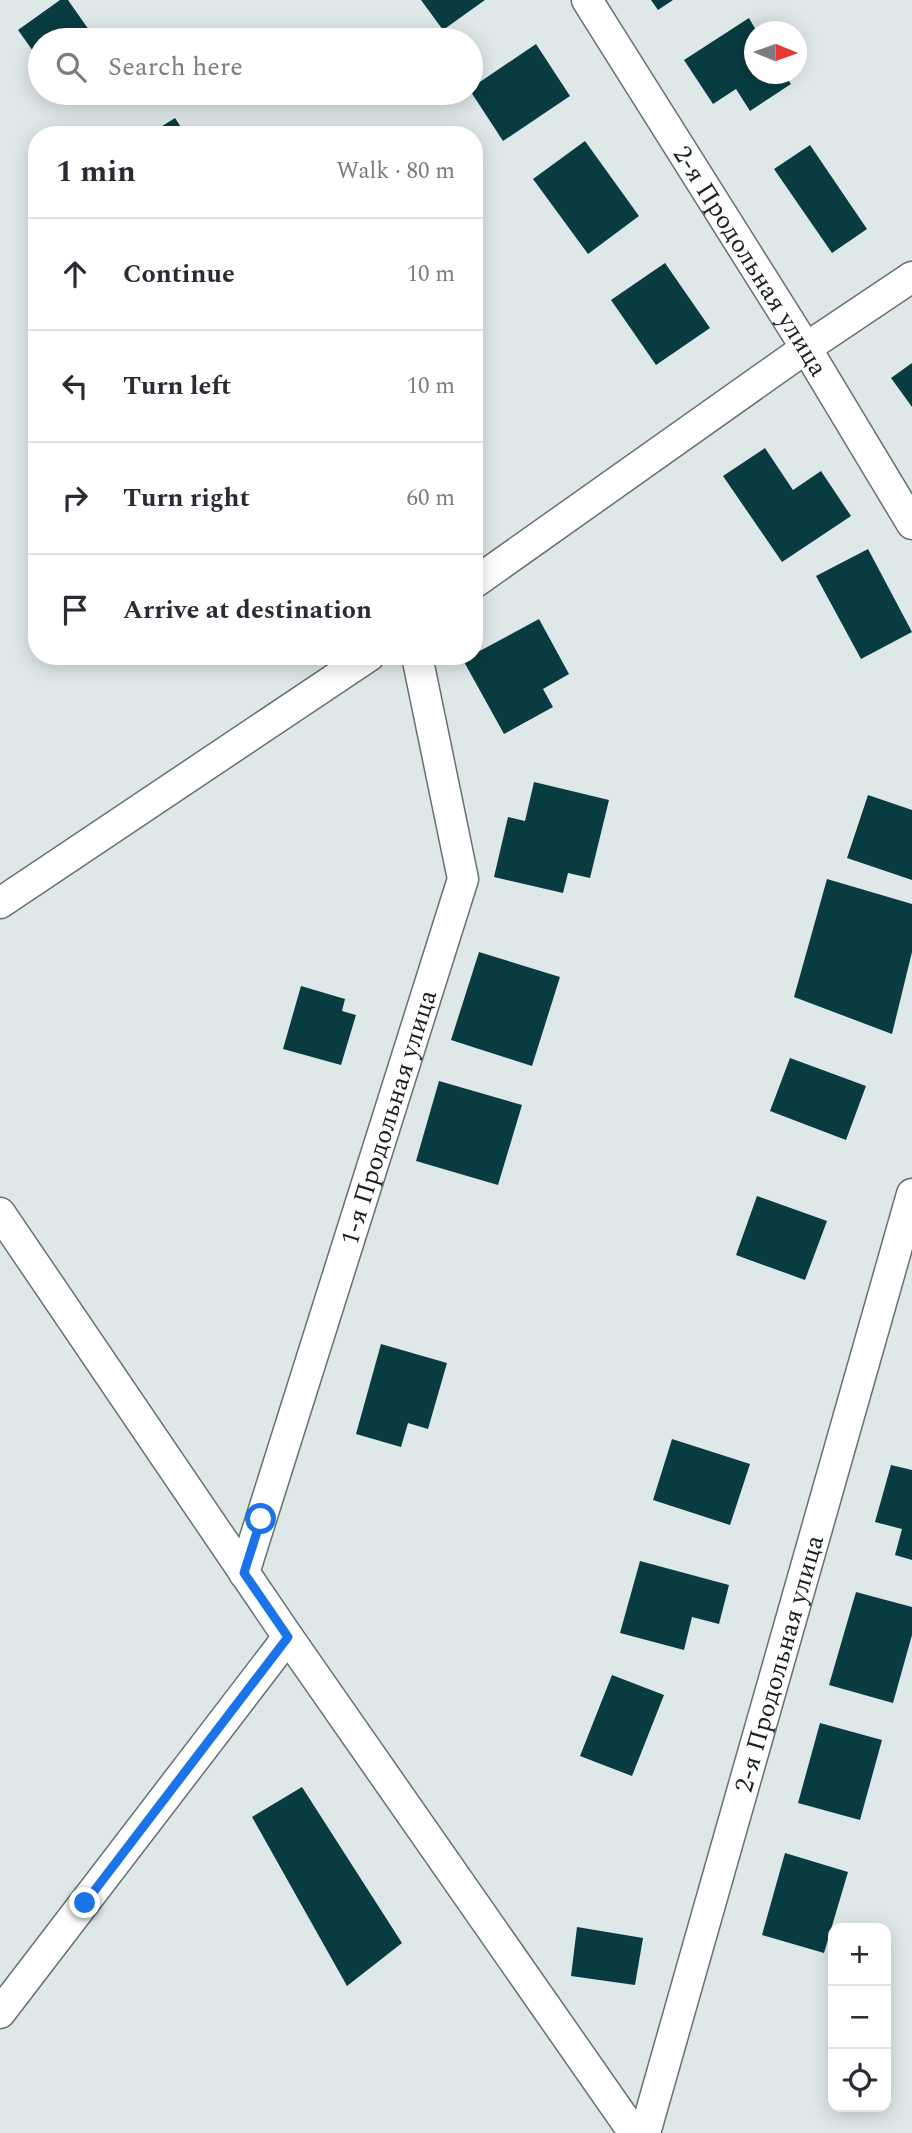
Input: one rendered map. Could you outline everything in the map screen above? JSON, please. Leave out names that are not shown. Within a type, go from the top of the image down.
[{"type":"street","name":"2-я Продольная улица","points":[[587,0],[806,348],[912,524]]},
{"type":"street","points":[[483,577],[806,348],[912,277]]},
{"type":"street","points":[[0,903],[349,665]]},
{"type":"street","name":"1-я Продольная улица","points":[[244,1573],[463,879],[419,665]]},
{"type":"street","name":"2-я Продольная улица","points":[[645,2133],[912,1194]]},
{"type":"street","points":[[0,1213],[288,1637],[634,2133]]},
{"type":"street","points":[[0,2013],[288,1637]]},
{"type":"building","points":[[60,0],[68,0],[88,28],[28,28],[28,44],[18,30]]},
{"type":"building","points":[[421,0],[485,0],[446,28],[442,28]]},
{"type":"building","points":[[651,0],[673,0],[658,10]]},
{"type":"building","points":[[744,21],[744,84],[791,84],[750,111],[736,89],[713,104],[684,60]]},
{"type":"building","points":[[536,44],[570,96],[503,141],[479,105],[483,105],[483,80]]},
{"type":"building","points":[[175,118],[180,126],[162,126]]},
{"type":"building","points":[[585,141],[639,216],[588,254],[533,179]]},
{"type":"building","points":[[810,145],[867,229],[832,253],[774,169]]},
{"type":"building","points":[[665,263],[710,328],[656,365],[611,300]]},
{"type":"building","points":[[912,363],[912,407],[891,378]]},
{"type":"building","points":[[765,448],[793,490],[821,471],[851,516],[782,562],[723,476]]},
{"type":"building","points":[[868,549],[912,632],[861,659],[816,576]]},
{"type":"building","points":[[539,619],[569,674],[543,689],[553,707],[504,734],[466,665],[483,665],[483,649]]},
{"type":"building","points":[[534,782],[609,800],[590,878],[568,873],[563,893],[494,877],[508,817],[525,821]]},
{"type":"building","points":[[868,795],[912,810],[912,880],[847,858]]},
{"type":"building","points":[[827,879],[912,904],[912,952],[892,1034],[794,997]]},
{"type":"building","points":[[479,952],[560,977],[532,1066],[451,1040]]},
{"type":"building","points":[[301,986],[345,999],[342,1011],[356,1015],[341,1065],[283,1049]]},
{"type":"building","points":[[790,1058],[866,1086],[846,1140],[770,1111]]},
{"type":"building","points":[[439,1081],[522,1105],[498,1185],[416,1161]]},
{"type":"building","points":[[757,1196],[827,1221],[805,1280],[736,1255]]},
{"type":"building","points":[[381,1344],[447,1363],[428,1429],[408,1423],[401,1447],[356,1434]]},
{"type":"building","points":[[672,1439],[750,1464],[730,1525],[653,1500]]},
{"type":"building","points":[[891,1465],[912,1470],[912,1560],[895,1555],[902,1529],[875,1522]]},
{"type":"building","points":[[640,1561],[729,1585],[719,1624],[692,1617],[684,1650],[620,1633]]},
{"type":"building","points":[[856,1592],[912,1607],[912,1635],[893,1703],[829,1685]]},
{"type":"building","points":[[612,1675],[664,1695],[632,1776],[580,1756]]},
{"type":"building","points":[[820,1723],[882,1740],[860,1820],[798,1803]]},
{"type":"building","points":[[302,1787],[402,1943],[347,1986],[252,1817]]},
{"type":"building","points":[[785,1853],[848,1872],[833,1923],[828,1923],[828,1940],[824,1953],[762,1935]]},
{"type":"building","points":[[577,1927],[643,1938],[635,1985],[571,1976]]},
{"type":"route","points":[[85,1903],[288,1637],[244,1573],[261,1519]]}]
